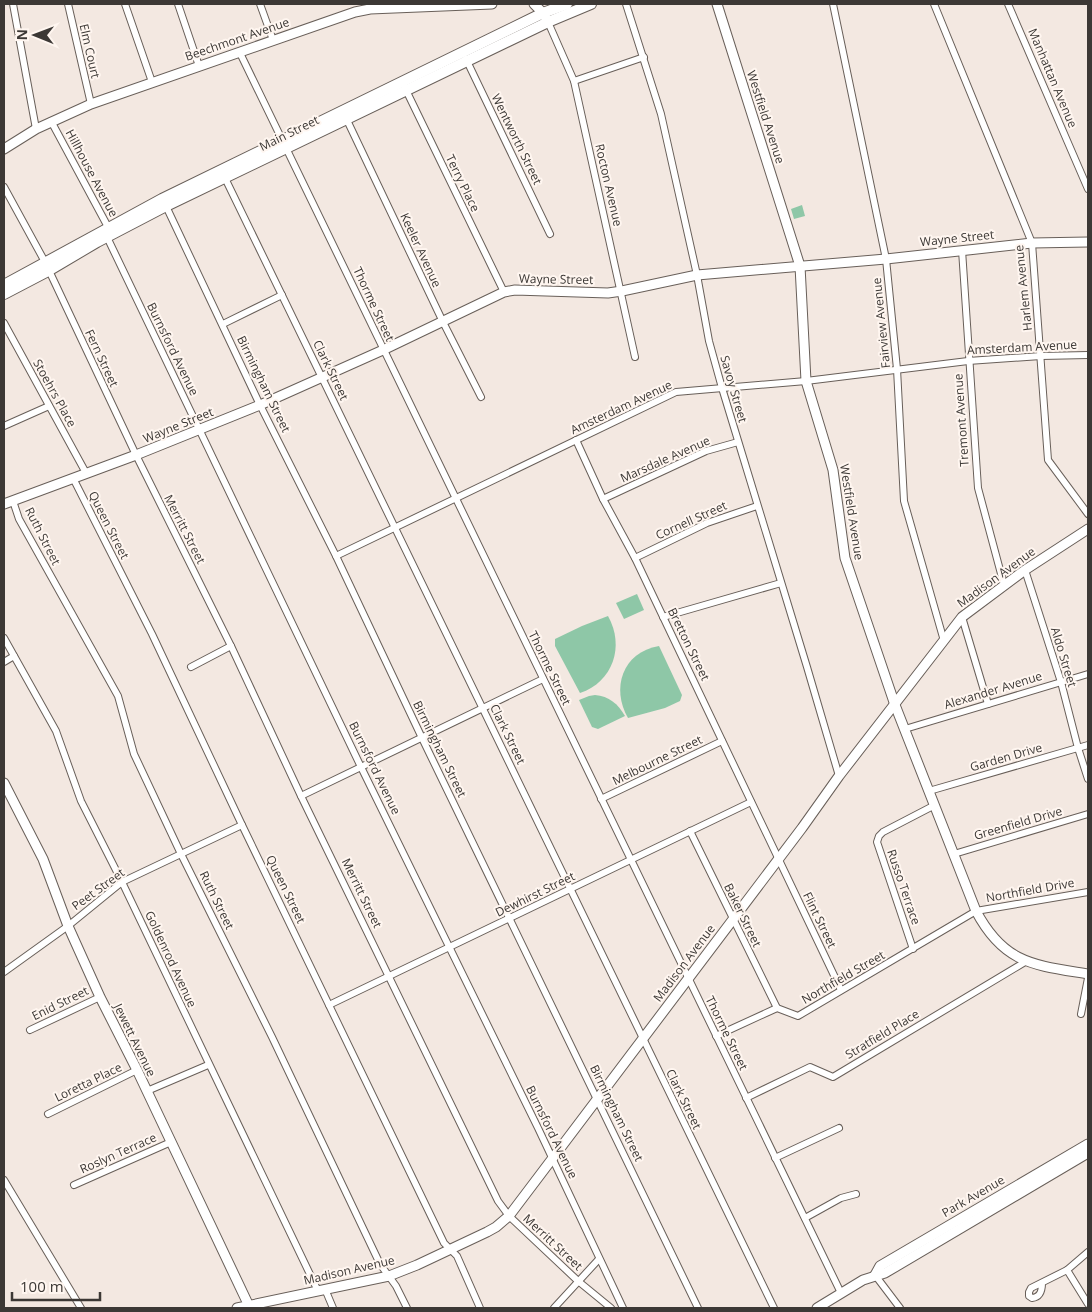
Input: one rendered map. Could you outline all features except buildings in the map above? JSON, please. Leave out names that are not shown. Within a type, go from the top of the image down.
[{"type":"main road","name":"Main Street","points":[[4,294],[46,267],[164,202],[545,18],[567,4]]},
{"type":"main road","name":"Main Street","points":[[545,18],[591,4]]},
{"type":"main road","name":"Main Street","points":[[4,284],[46,267]]},
{"type":"street","points":[[13,4],[36,128]]},
{"type":"street","name":"Elm Court","points":[[68,4],[91,104]]},
{"type":"street","points":[[125,4],[152,82]]},
{"type":"street","points":[[178,4],[199,66]]},
{"type":"street","points":[[260,4],[273,40]]},
{"type":"street","name":"Beechmont Avenue","points":[[4,149],[36,128],[91,104],[355,12],[403,6],[491,4]]},
{"type":"street","points":[[534,4],[545,18]]},
{"type":"street","name":"Savoy Street","points":[[626,4],[661,114],[698,275],[709,341],[838,776]]},
{"type":"street","name":"Westfield Avenue","points":[[717,4],[800,266],[806,381],[833,470],[845,558],[895,704],[976,911],[989,933],[997,943],[1025,962],[1088,974]]},
{"type":"street","name":"Fairview Avenue","points":[[832,4],[886,259],[897,369],[904,501],[944,641]]},
{"type":"street","name":"Harlem Avenue","points":[[934,4],[1032,243],[1048,460],[1088,514]]},
{"type":"street","name":"Manhattan Avenue","points":[[1008,4],[1088,189]]},
{"type":"street","name":"Rocton Avenue","points":[[545,18],[574,81],[622,291],[635,357]]},
{"type":"street","name":"Thorme Street","points":[[240,53],[841,1293]]},
{"type":"street","name":"Wentworth Street","points":[[465,57],[550,234]]},
{"type":"street","points":[[574,81],[644,57]]},
{"type":"street","name":"Terry Place","points":[[404,86],[504,292]]},
{"type":"street","name":"Keeler Avenue","points":[[345,116],[443,322],[481,397]]},
{"type":"street","name":"Hillhouse Avenue","points":[[51,121],[107,232]]},
{"type":"street","name":"Clark Street","points":[[223,174],[774,1308]]},
{"type":"street","name":"Fern Street","points":[[4,187],[46,267],[136,455]]},
{"type":"street","name":"Birmingham Street","points":[[164,202],[260,405],[336,556],[698,1308]]},
{"type":"street","name":"Burnsford Avenue","points":[[107,232],[361,767],[553,1159],[623,1308]]},
{"type":"street","name":"Wayne Street","points":[[8,502],[136,455],[260,405],[383,350],[504,292],[515,290],[608,293],[698,275],[886,259],[1032,243],[1088,242]]},
{"type":"street","name":"Tremont Avenue","points":[[962,250],[978,488],[1004,585]]},
{"type":"street","points":[[223,324],[282,295]]},
{"type":"street","name":"Stoehrs Place","points":[[4,323],[86,473]]},
{"type":"street","name":"Amsterdam Avenue","points":[[336,556],[676,392],[806,381],[968,361],[1088,355]]},
{"type":"street","points":[[4,426],[49,406]]},
{"type":"street","name":"Bretton Street","points":[[576,440],[603,499],[664,617],[779,859]]},
{"type":"street","name":"Marsdale Avenue","points":[[603,499],[706,451],[738,442]]},
{"type":"street","name":"Merritt Street","points":[[136,455],[231,646],[301,796],[390,975],[498,1201],[510,1216],[578,1281],[611,1308]]},
{"type":"street","name":"Queen Street","points":[[73,478],[152,634],[444,1243],[457,1256],[480,1308]]},
{"type":"street","name":"Ruth Street","points":[[8,502],[118,696],[134,754],[181,854],[272,1037],[380,1264],[396,1286],[407,1308]]},
{"type":"street","name":"Cornell Street","points":[[635,558],[708,523],[757,506]]},
{"type":"street","name":"Madison Avenue","points":[[237,1308],[256,1306],[389,1276],[450,1250],[496,1227],[510,1216],[597,1098],[779,859],[838,776],[962,617],[1025,570],[1088,529]]},
{"type":"street","name":"Aldo Street","points":[[1025,570],[1061,682],[1088,779]]},
{"type":"street","points":[[664,617],[782,583]]},
{"type":"street","points":[[962,617],[988,704]]},
{"type":"street","name":"Goldenrod Avenue","points":[[4,638],[56,731],[81,801],[122,882],[208,1064],[321,1290],[334,1308]]},
{"type":"street","points":[[191,667],[231,646]]},
{"type":"street","points":[[4,662],[14,656]]},
{"type":"street","name":"Alexander Avenue","points":[[905,729],[1088,674]]},
{"type":"street","points":[[301,796],[543,679]]},
{"type":"street","name":"Melbourne Street","points":[[601,800],[722,741]]},
{"type":"street","name":"Garden Drive","points":[[929,791],[1088,745]]},
{"type":"street","name":"Jewett Avenue","points":[[4,783],[43,858],[68,926],[100,997],[171,1142],[256,1306]]},
{"type":"street","name":"Dewhirst Street","points":[[329,1005],[751,802]]},
{"type":"street","name":"Russo Terrace","points":[[913,949],[877,842],[883,832],[935,805]]},
{"type":"street","name":"Greenfield Drive","points":[[954,854],[1088,814]]},
{"type":"street","name":"Peet Street","points":[[4,972],[68,926],[122,882],[242,825]]},
{"type":"street","name":"Baker Street","points":[[690,831],[777,1008]]},
{"type":"street","name":"Flint Street","points":[[779,859],[842,990]]},
{"type":"street","name":"Northfield Drive","points":[[976,911],[1088,892]]},
{"type":"street","name":"Northfield Street","points":[[777,1008],[798,1016],[976,911]]},
{"type":"street","name":"Stratfield Place","points":[[746,1098],[810,1067],[833,1077],[1025,962]]},
{"type":"street","points":[[1081,1014],[1088,978]]},
{"type":"street","name":"Enid Street","points":[[30,1030],[100,997]]},
{"type":"street","points":[[716,1036],[777,1008]]},
{"type":"street","points":[[147,1092],[208,1064]]},
{"type":"street","name":"Loretta Place","points":[[48,1114],[137,1070]]},
{"type":"street","points":[[775,1158],[838,1128]]},
{"type":"street","name":"Roslyn Terrace","points":[[74,1185],[171,1142]]},
{"type":"street","name":"Park Avenue","points":[[817,1308],[875,1275],[880,1266],[1088,1148]]},
{"type":"street","points":[[4,1180],[81,1308]]},
{"type":"street","points":[[805,1218],[841,1198],[856,1194]]},
{"type":"street","points":[[1042,1283],[1066,1270],[1088,1252]]},
{"type":"street","points":[[554,1308],[599,1259]]},
{"type":"street","points":[[1066,1270],[1088,1304]]},
{"type":"street","points":[[875,1275],[900,1308]]},
{"type":"green space","points":[[802,205],[805,216],[794,219],[791,209]]},
{"type":"green space","points":[[637,594],[644,610],[624,619],[616,603]]},
{"type":"green space","points":[[608,616],[613,627],[615,639],[613,662],[601,681],[580,693],[555,646],[555,639]]},
{"type":"green space","points":[[659,646],[682,695],[680,701],[665,708],[628,718],[620,695],[623,673],[636,656],[646,650]]},
{"type":"green space","points":[[595,695],[613,701],[625,716],[598,729],[592,727],[579,700]]}]
